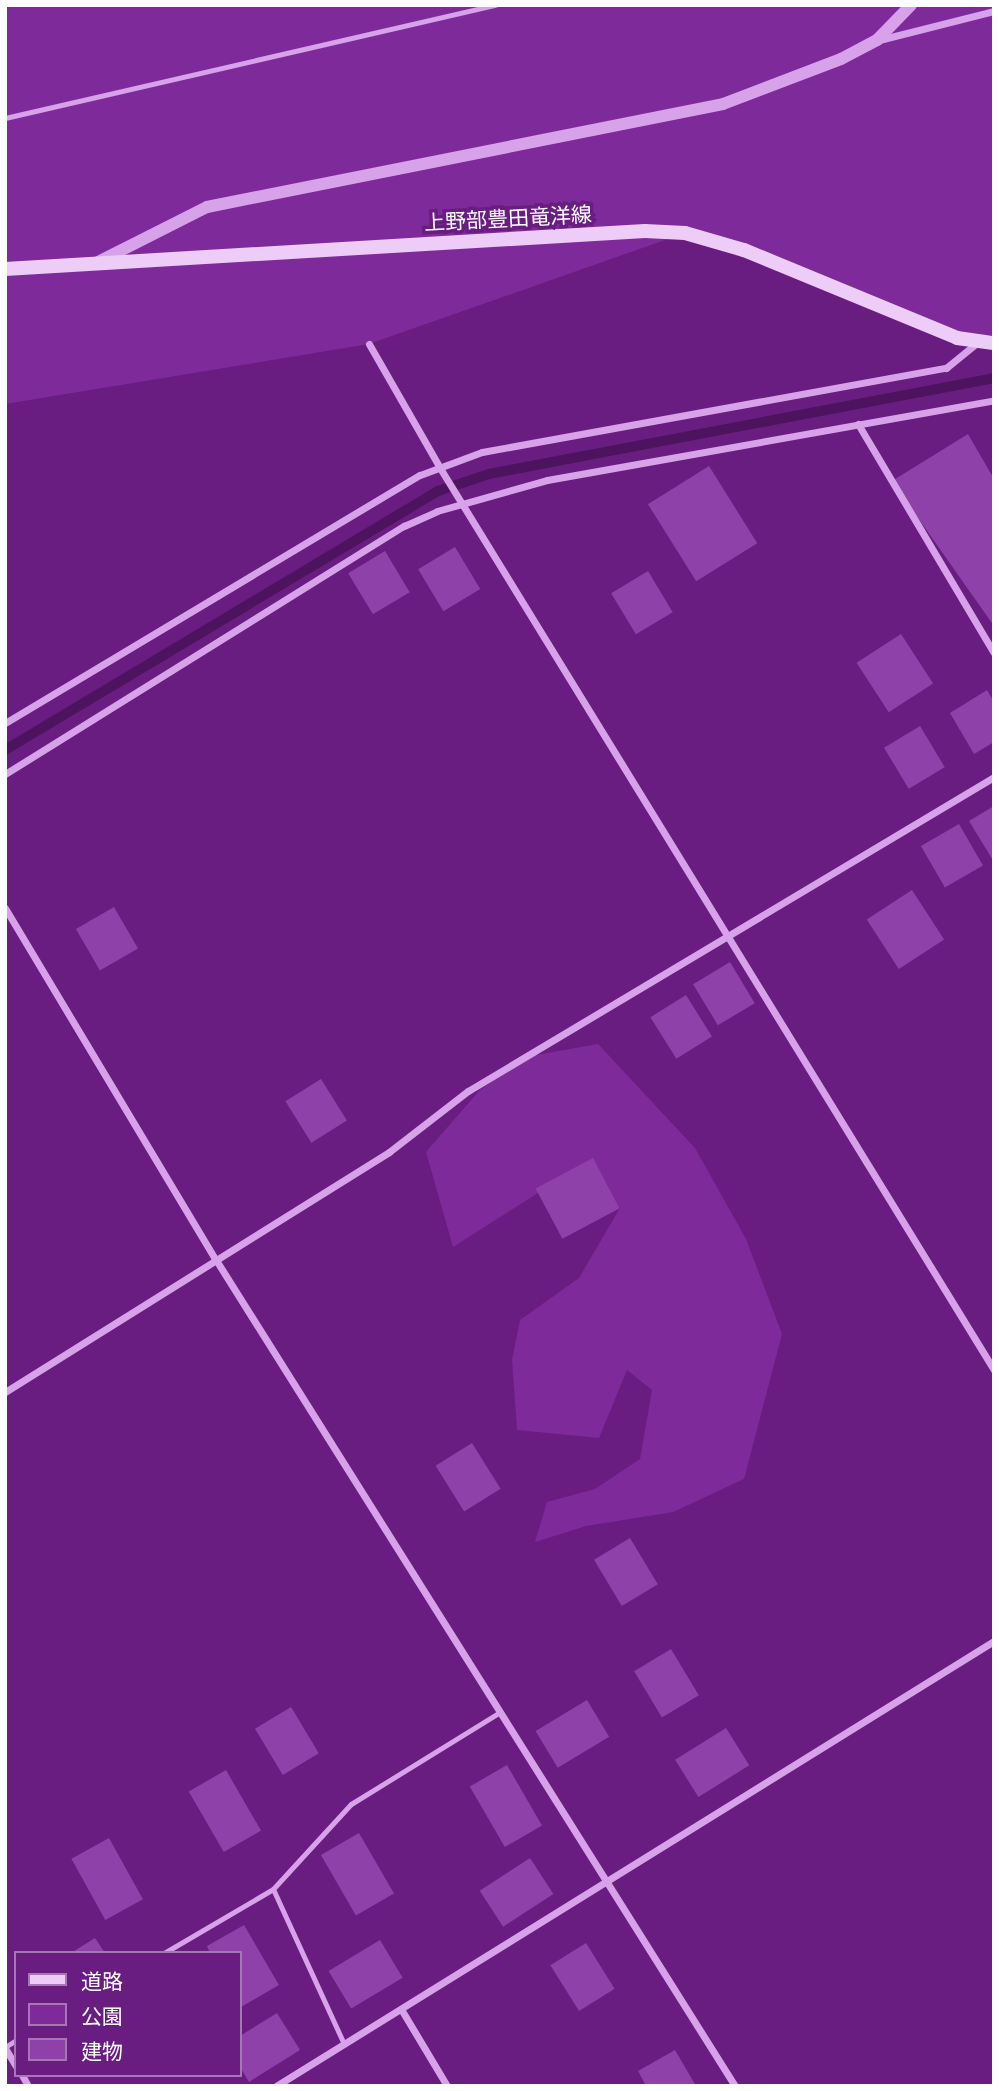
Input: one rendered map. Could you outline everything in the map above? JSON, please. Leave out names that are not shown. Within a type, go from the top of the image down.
[{"type":"main road","name":"上野部豊田竜洋線","points":[[5,269],[97,262],[685,233],[744,250],[976,344],[994,344]]},
{"type":"street","points":[[877,40],[911,5]]},
{"type":"street","points":[[97,262],[208,207],[723,104],[841,59],[877,40],[994,11]]},
{"type":"street","points":[[369,344],[440,468],[994,1370]]},
{"type":"street","points":[[5,723],[387,492],[440,468],[482,452],[946,368],[976,344]]},
{"type":"street","points":[[5,774],[404,526],[461,502],[547,480],[994,400]]},
{"type":"street","points":[[858,424],[994,653]]},
{"type":"street","points":[[5,1392],[389,1152],[468,1091],[994,777]]},
{"type":"street","points":[[5,908],[216,1260],[735,2086]]},
{"type":"street","points":[[276,2086],[608,1884],[994,1641]]},
{"type":"street","points":[[401,2010],[447,2086]]},
{"type":"lane","points":[[5,118],[495,5]]},
{"type":"lane","points":[[167,1951],[273,1889],[351,1804],[500,1712]]},
{"type":"lane","points":[[273,1889],[345,2044]]},
{"type":"green space","points":[[5,5],[994,5],[994,335],[957,338],[685,233],[369,344],[5,404]]},
{"type":"green space","points":[[598,1044],[695,1148],[746,1239],[782,1334],[744,1479],[673,1512],[586,1526],[535,1542],[547,1502],[595,1489],[640,1459],[652,1390],[627,1370],[599,1438],[517,1430],[512,1360],[520,1320],[579,1278],[620,1208],[601,1173],[577,1168],[453,1247],[426,1152],[479,1091],[525,1057]]},
{"type":"building","points":[[968,434],[994,479],[994,626],[892,481]]},
{"type":"building","points":[[709,466],[757,543],[696,581],[648,504]]},
{"type":"building","points":[[455,547],[480,589],[443,611],[418,569]]},
{"type":"building","points":[[385,551],[410,592],[373,614],[348,573]]},
{"type":"building","points":[[648,571],[673,612],[636,634],[611,593]]},
{"type":"building","points":[[901,634],[933,683],[889,712],[857,663]]},
{"type":"building","points":[[987,690],[994,702],[994,742],[974,754],[950,713]]},
{"type":"building","points":[[920,726],[945,767],[909,789],[884,748]]},
{"type":"building","points":[[994,806],[994,862],[969,821]]},
{"type":"building","points":[[959,824],[983,866],[945,888],[921,846]]},
{"type":"building","points":[[912,890],[944,939],[899,969],[867,919]]},
{"type":"building","points":[[114,907],[138,949],[100,971],[76,929]]},
{"type":"building","points":[[730,962],[755,1003],[718,1025],[693,984]]},
{"type":"building","points":[[686,995],[712,1037],[676,1059],[650,1017]]},
{"type":"building","points":[[321,1079],[347,1121],[311,1143],[285,1101]]},
{"type":"building","points":[[593,1158],[620,1208],[562,1239],[536,1189]]},
{"type":"building","points":[[472,1443],[501,1489],[464,1512],[436,1466]]},
{"type":"building","points":[[630,1538],[658,1584],[622,1606],[594,1560]]},
{"type":"building","points":[[671,1649],[699,1695],[662,1717],[634,1671]]},
{"type":"building","points":[[587,1700],[609,1737],[558,1768],[536,1731]]},
{"type":"building","points":[[291,1707],[319,1753],[283,1775],[255,1729]]},
{"type":"building","points":[[726,1728],[749,1765],[698,1797],[675,1760]]},
{"type":"building","points":[[507,1765],[542,1826],[505,1847],[470,1787]]},
{"type":"building","points":[[226,1770],[261,1831],[224,1852],[189,1792]]},
{"type":"building","points":[[359,1833],[394,1894],[356,1916],[321,1855]]},
{"type":"building","points":[[109,1838],[143,1899],[105,1920],[71,1859]]},
{"type":"building","points":[[530,1858],[553,1894],[503,1927],[480,1891]]},
{"type":"building","points":[[244,1925],[279,1985],[242,2006],[242,1951],[209,1951],[207,1946]]},
{"type":"building","points":[[95,1938],[104,1951],[74,1951]]},
{"type":"building","points":[[380,1940],[403,1978],[351,2009],[329,1971]]},
{"type":"building","points":[[586,1943],[615,1989],[579,2011],[550,1965]]},
{"type":"building","points":[[277,2013],[300,2050],[249,2082],[242,2070],[242,2035]]},
{"type":"building","points":[[675,2050],[696,2086],[646,2086],[638,2071]]},
{"type":"waterway","points":[[5,750],[438,491],[489,474],[994,378]]}]
